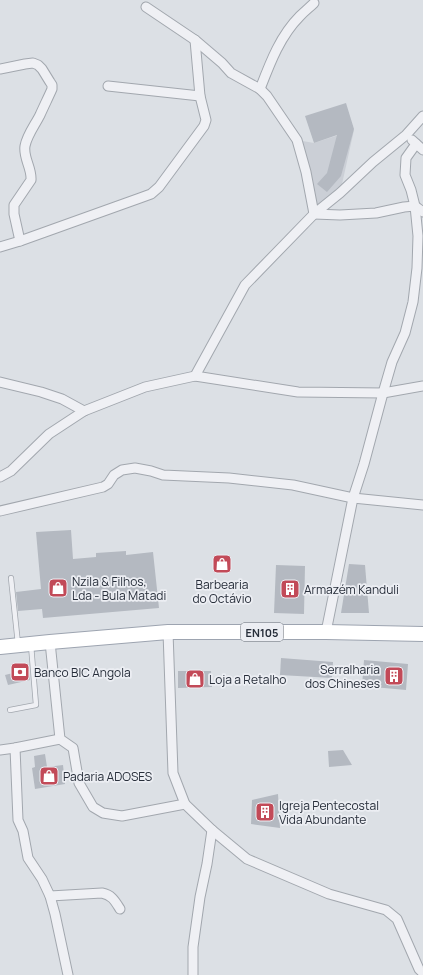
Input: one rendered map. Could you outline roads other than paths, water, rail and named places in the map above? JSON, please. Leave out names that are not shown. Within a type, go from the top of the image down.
[{"type":"main road","name":"EN105","points":[[0,647],[168,632],[326,632],[423,634]]},
{"type":"street","points":[[260,89],[270,61],[283,36],[300,16],[314,3]]},
{"type":"street","points":[[146,8],[195,40],[222,62],[231,73],[260,89],[267,96],[297,140],[306,172],[314,214]]},
{"type":"street","points":[[0,247],[151,194],[158,188],[204,126],[206,120],[200,96],[195,40]]},
{"type":"street","points":[[0,68],[33,63],[42,69],[52,85],[52,89],[25,147],[25,154],[31,180],[14,205],[14,214],[20,241]]},
{"type":"street","points":[[108,86],[200,96]]},
{"type":"street","points":[[194,376],[245,285],[314,214],[406,135],[423,116]]},
{"type":"street","points":[[406,135],[423,150]]},
{"type":"street","points":[[326,632],[353,498],[364,464],[382,393],[414,302],[418,236],[415,206],[405,175],[406,158],[416,144]]},
{"type":"street","points":[[314,214],[340,215],[376,213],[415,206],[423,212]]},
{"type":"street","points":[[0,477],[11,471],[49,434],[84,411],[145,387],[194,376],[298,392],[382,393],[423,386]]},
{"type":"street","points":[[0,382],[62,399],[84,411]]},
{"type":"street","points":[[0,511],[103,487],[108,484],[114,475],[122,470],[135,468],[163,475],[229,478],[293,486],[353,498],[423,505]]},
{"type":"street","points":[[168,632],[173,773],[185,804],[212,830],[248,859],[329,894],[386,910],[397,919],[420,972]]},
{"type":"street","points":[[50,642],[60,739]]},
{"type":"street","points":[[0,750],[60,739],[73,748],[79,783],[93,807],[103,813],[122,816],[185,804]]},
{"type":"street","points":[[15,748],[18,820],[23,831],[28,858],[42,879],[50,896],[68,975]]},
{"type":"street","points":[[193,975],[193,947],[212,830]]},
{"type":"street","points":[[50,896],[102,893],[108,894],[114,899],[120,909]]},
{"type":"lane","points":[[10,710],[36,705],[11,578]]},
{"type":"place","name":"Barbearia do Octávio","points":[[222,564]]},
{"type":"place","name":"Nzila & Filhos, Lda - Bula Matadi","points":[[58,588]]},
{"type":"place","name":"Armazém Kanduli","points":[[290,589]]},
{"type":"place","name":"Banco BIC Angola","points":[[20,672]]},
{"type":"place","name":"Serralharia dos Chineses","points":[[394,676]]},
{"type":"place","name":"Loja a Retalho","points":[[195,679]]},
{"type":"place","name":"Padaria ADOSES","points":[[49,776]]},
{"type":"place","name":"Igreja Pentecostal Vida Abundante","points":[[265,812]]}]
